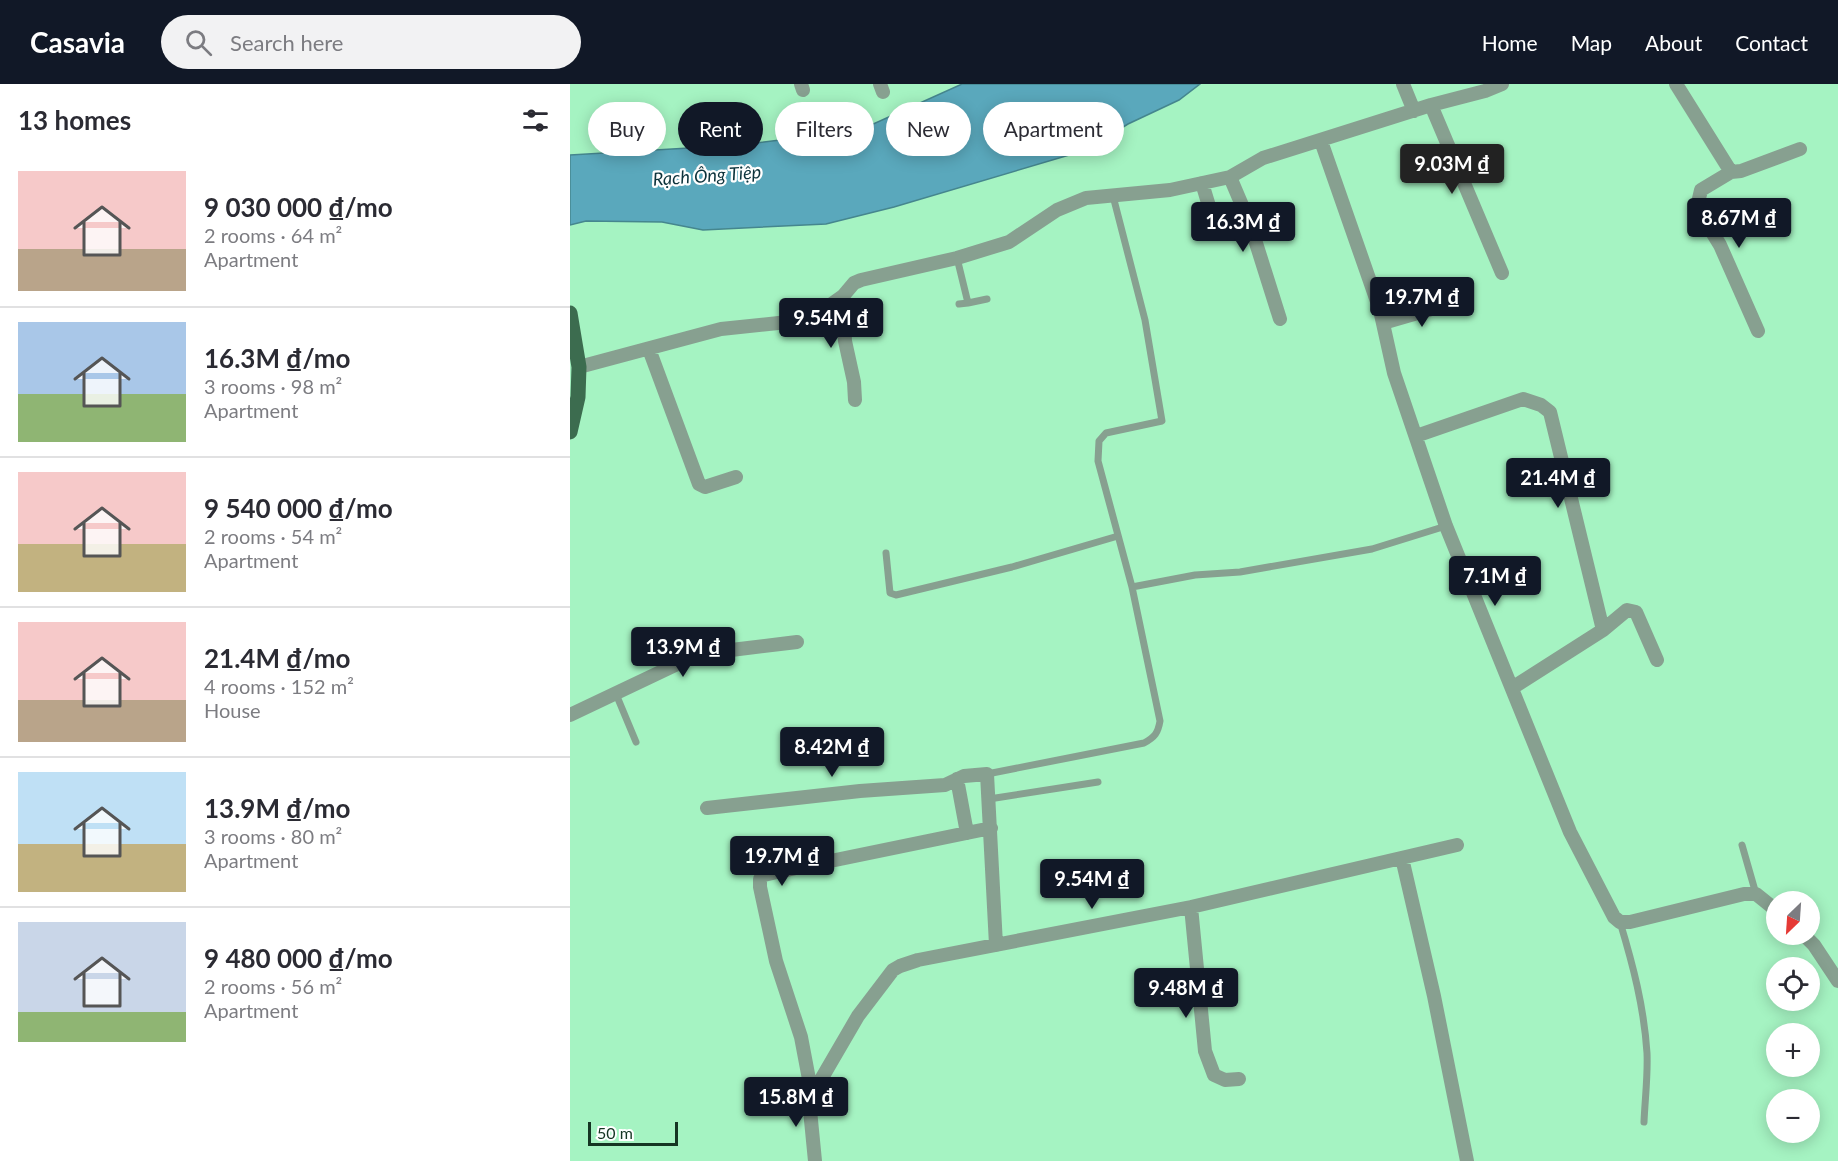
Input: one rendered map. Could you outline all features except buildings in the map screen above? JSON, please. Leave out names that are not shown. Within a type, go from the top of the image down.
[{"type":"main road","points":[[570,313],[578,397],[570,432]]},
{"type":"street","points":[[1403,84],[1414,111]]},
{"type":"street","points":[[1453,84],[1459,98]]},
{"type":"street","points":[[576,360],[650,349],[721,329],[797,321],[814,314],[843,296],[854,283],[861,280],[957,258],[1009,242],[1057,210],[1086,198],[1170,190],[1230,177],[1263,158],[1502,84]]},
{"type":"street","points":[[1676,84],[1731,172]]},
{"type":"street","points":[[1431,105],[1502,273]]},
{"type":"street","points":[[1321,141],[1383,323],[1394,374],[1446,526],[1570,832],[1614,917],[1620,922],[1630,922],[1744,894],[1756,894],[1766,902]]},
{"type":"street","points":[[1758,331],[1720,245],[1704,219],[1698,203],[1701,190],[1731,172],[1741,171],[1800,149]]},
{"type":"street","points":[[1230,177],[1250,224],[1280,319]]},
{"type":"street","points":[[1202,183],[1216,229]]},
{"type":"street","points":[[843,296],[845,341],[854,382],[855,400]]},
{"type":"street","points":[[1383,323],[1452,303]]},
{"type":"street","points":[[650,349],[699,484],[705,487],[736,477]]},
{"type":"street","points":[[1416,436],[1523,399],[1540,405],[1550,412],[1603,630]]},
{"type":"street","points":[[1512,688],[1603,630],[1628,610],[1636,612],[1657,660]]},
{"type":"street","points":[[570,715],[690,658],[723,651],[797,642]]},
{"type":"street","points":[[707,808],[860,791],[945,785],[960,777],[987,774],[996,945]]},
{"type":"street","points":[[960,777],[967,833]]},
{"type":"street","points":[[815,1161],[810,1110],[812,1095],[801,1037],[776,961],[760,879],[764,875],[777,872],[991,828]]},
{"type":"street","points":[[812,1095],[858,1016],[894,970],[900,966],[918,960],[1191,907],[1457,845]]},
{"type":"street","points":[[1402,858],[1434,996],[1467,1161]]},
{"type":"street","points":[[1191,907],[1205,1051],[1214,1075],[1225,1080],[1239,1079]]},
{"type":"street","points":[[1814,945],[1838,981]]},
{"type":"lane","points":[[987,774],[1144,743],[1156,735],[1160,721],[1132,587],[1098,461],[1099,441],[1107,433],[1162,421],[1145,320],[1113,196]]},
{"type":"lane","points":[[957,258],[968,303]]},
{"type":"lane","points":[[959,304],[987,299]]},
{"type":"lane","points":[[1132,587],[1195,575],[1240,572],[1372,549],[1446,526]]},
{"type":"lane","points":[[886,553],[890,593],[896,595],[1012,567],[1118,536]]},
{"type":"lane","points":[[616,694],[636,741]]},
{"type":"lane","points":[[989,799],[1098,782]]},
{"type":"lane","points":[[1742,844],[1756,894]]},
{"type":"lane","points":[[1620,922],[1634,968],[1643,1012],[1647,1055],[1644,1122]]},
{"type":"water","name":"Rạch Ông Tiệp","points":[[962,84],[1200,84],[1179,100],[1124,126],[1124,102],[983,102],[983,156],[1066,156],[894,207],[826,224],[703,230],[662,222],[586,221],[570,225],[570,155],[666,156],[666,149],[678,149],[678,156],[763,156],[763,142],[775,141],[775,156],[874,156],[874,124],[886,118],[886,156],[971,156],[971,102],[922,102]]}]
